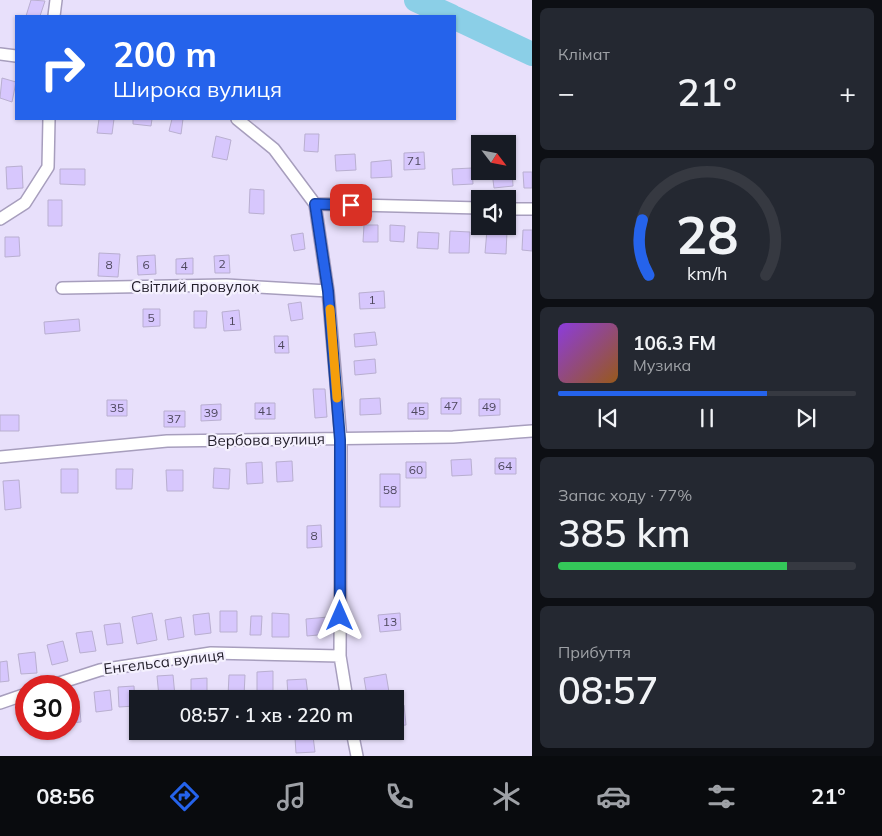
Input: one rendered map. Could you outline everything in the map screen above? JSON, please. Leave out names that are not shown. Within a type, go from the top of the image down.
[{"type":"street","points":[[54,15],[56,0]]},
{"type":"street","points":[[0,54],[15,56]]},
{"type":"street","points":[[0,219],[25,203],[48,167],[50,120]]},
{"type":"street","points":[[238,120],[274,150],[315,204],[328,291],[340,440],[340,656],[346,690]]},
{"type":"street","points":[[315,204],[471,208]]},
{"type":"street","points":[[516,209],[532,209]]},
{"type":"street","name":"Світлий провулок","points":[[62,288],[226,285],[328,291]]},
{"type":"street","name":"Вербова вулиця","points":[[0,457],[167,441],[453,437],[532,431]]},
{"type":"street","name":"Енгельса вулиця","points":[[80,676],[100,670],[211,653],[340,656]]},
{"type":"street","points":[[0,703],[15,698]]},
{"type":"street","points":[[354,740],[357,756]]},
{"type":"building","points":[[31,0],[45,1],[40,15],[26,15]]},
{"type":"building","points":[[2,78],[15,82],[12,102],[0,98]]},
{"type":"building","points":[[99,120],[114,120],[112,134],[97,133]]},
{"type":"building","points":[[133,120],[152,120],[151,126],[133,124]]},
{"type":"building","points":[[172,120],[183,120],[181,134],[169,131]]},
{"type":"building","points":[[305,134],[319,134],[318,152],[304,151]]},
{"type":"building","points":[[216,136],[231,140],[227,160],[212,157]]},
{"type":"building","points":[[424,152],[425,169],[404,170],[404,153]]},
{"type":"building","points":[[355,154],[356,170],[336,171],[335,155]]},
{"type":"building","points":[[391,160],[392,177],[371,178],[371,162]]},
{"type":"building","points":[[22,166],[23,188],[7,189],[6,167]]},
{"type":"building","points":[[471,168],[473,184],[453,185],[452,169]]},
{"type":"building","points":[[60,169],[85,169],[85,185],[60,184]]},
{"type":"building","points":[[523,172],[532,172],[532,188],[524,188]]},
{"type":"building","points":[[493,180],[513,180],[513,186],[494,188]]},
{"type":"building","points":[[250,189],[264,190],[264,214],[249,213]]},
{"type":"building","points":[[48,200],[62,200],[62,226],[48,226]]},
{"type":"building","points":[[364,225],[378,225],[378,242],[363,242]]},
{"type":"building","points":[[390,225],[405,226],[404,242],[390,241]]},
{"type":"building","points":[[523,230],[532,230],[532,251],[522,250]]},
{"type":"building","points":[[450,231],[470,232],[469,253],[449,253]]},
{"type":"building","points":[[418,232],[439,233],[438,249],[417,248]]},
{"type":"building","points":[[303,233],[305,249],[294,251],[291,235]]},
{"type":"building","points":[[487,235],[507,235],[506,254],[485,253]]},
{"type":"building","points":[[5,237],[19,237],[20,256],[5,257]]},
{"type":"building","points":[[99,253],[120,254],[118,277],[98,276]]},
{"type":"building","points":[[155,255],[156,274],[138,275],[137,256]]},
{"type":"building","points":[[229,255],[230,273],[215,273],[214,256]]},
{"type":"building","points":[[193,258],[193,274],[176,274],[176,259]]},
{"type":"building","points":[[384,291],[385,308],[360,309],[359,293]]},
{"type":"building","points":[[301,302],[303,319],[291,321],[288,304]]},
{"type":"building","points":[[143,309],[160,309],[160,326],[143,327]]},
{"type":"building","points":[[239,310],[241,330],[224,331],[222,312]]},
{"type":"building","points":[[194,311],[207,311],[206,328],[194,328]]},
{"type":"building","points":[[79,319],[80,331],[45,334],[44,322]]},
{"type":"building","points":[[375,332],[377,345],[355,347],[354,334]]},
{"type":"building","points":[[274,336],[288,336],[289,353],[275,353]]},
{"type":"building","points":[[375,359],[376,373],[355,375],[354,361]]},
{"type":"building","points":[[313,389],[325,389],[327,417],[315,418]]},
{"type":"building","points":[[380,398],[381,414],[360,415],[360,399]]},
{"type":"building","points":[[441,398],[461,398],[461,414],[441,414]]},
{"type":"building","points":[[479,399],[500,399],[500,415],[479,416]]},
{"type":"building","points":[[107,400],[127,400],[127,416],[107,416]]},
{"type":"building","points":[[255,403],[275,403],[275,419],[255,419]]},
{"type":"building","points":[[408,403],[428,403],[428,419],[408,419]]},
{"type":"building","points":[[221,404],[221,420],[201,421],[201,405]]},
{"type":"building","points":[[164,411],[185,411],[185,427],[164,427]]},
{"type":"building","points":[[0,415],[19,415],[19,431],[0,431]]},
{"type":"building","points":[[495,458],[516,458],[516,474],[495,474]]},
{"type":"building","points":[[471,459],[472,475],[452,476],[451,460]]},
{"type":"building","points":[[292,461],[293,481],[277,482],[276,462]]},
{"type":"building","points":[[262,462],[263,483],[247,484],[246,463]]},
{"type":"building","points":[[406,462],[426,462],[426,478],[406,478]]},
{"type":"building","points":[[214,468],[230,469],[229,489],[213,488]]},
{"type":"building","points":[[61,469],[78,469],[78,493],[61,493]]},
{"type":"building","points":[[116,469],[133,469],[132,489],[116,489]]},
{"type":"building","points":[[166,470],[183,470],[183,491],[167,491]]},
{"type":"building","points":[[380,474],[400,474],[400,507],[380,507]]},
{"type":"building","points":[[19,480],[21,508],[5,510],[3,481]]},
{"type":"building","points":[[321,525],[322,547],[307,548],[307,526]]},
{"type":"building","points":[[220,611],[237,611],[237,632],[220,632]]},
{"type":"building","points":[[152,613],[157,640],[137,644],[132,617]]},
{"type":"building","points":[[209,613],[211,633],[195,635],[193,615]]},
{"type":"building","points":[[272,613],[289,614],[289,637],[272,637]]},
{"type":"building","points":[[400,613],[401,630],[380,632],[378,615]]},
{"type":"building","points":[[251,616],[262,616],[261,635],[250,635]]},
{"type":"building","points":[[181,617],[184,637],[168,640],[165,620]]},
{"type":"building","points":[[328,617],[329,634],[307,636],[306,619]]},
{"type":"building","points":[[120,623],[123,643],[107,645],[104,625]]},
{"type":"building","points":[[92,631],[96,651],[80,653],[76,633]]},
{"type":"building","points":[[63,641],[68,661],[52,665],[47,645]]},
{"type":"building","points":[[35,652],[37,673],[21,674],[18,654]]},
{"type":"building","points":[[7,661],[9,681],[0,682],[0,662]]},
{"type":"building","points":[[273,671],[273,690],[257,690],[257,672]]},
{"type":"building","points":[[386,674],[389,690],[366,690],[364,678]]},
{"type":"building","points":[[173,675],[174,690],[158,690],[157,676]]},
{"type":"building","points":[[229,675],[245,675],[244,690],[228,690]]},
{"type":"building","points":[[207,678],[207,690],[191,690],[191,679]]},
{"type":"building","points":[[306,679],[307,690],[288,690],[287,680]]},
{"type":"building","points":[[134,686],[134,690],[129,690],[129,706],[119,707],[118,687]]},
{"type":"building","points":[[110,690],[112,710],[96,712],[94,692]]},
{"type":"building","points":[[404,705],[406,725],[404,725]]},
{"type":"building","points":[[295,740],[314,740],[315,752],[296,753]]},
{"type":"waterway","points":[[416,0],[449,15]]},
{"type":"waterway","points":[[456,18],[532,54]]},
{"type":"slow traffic","points":[[330,309],[337,398]]},
{"type":"route","points":[[340,616],[340,440],[328,291],[315,204],[351,205]]}]
